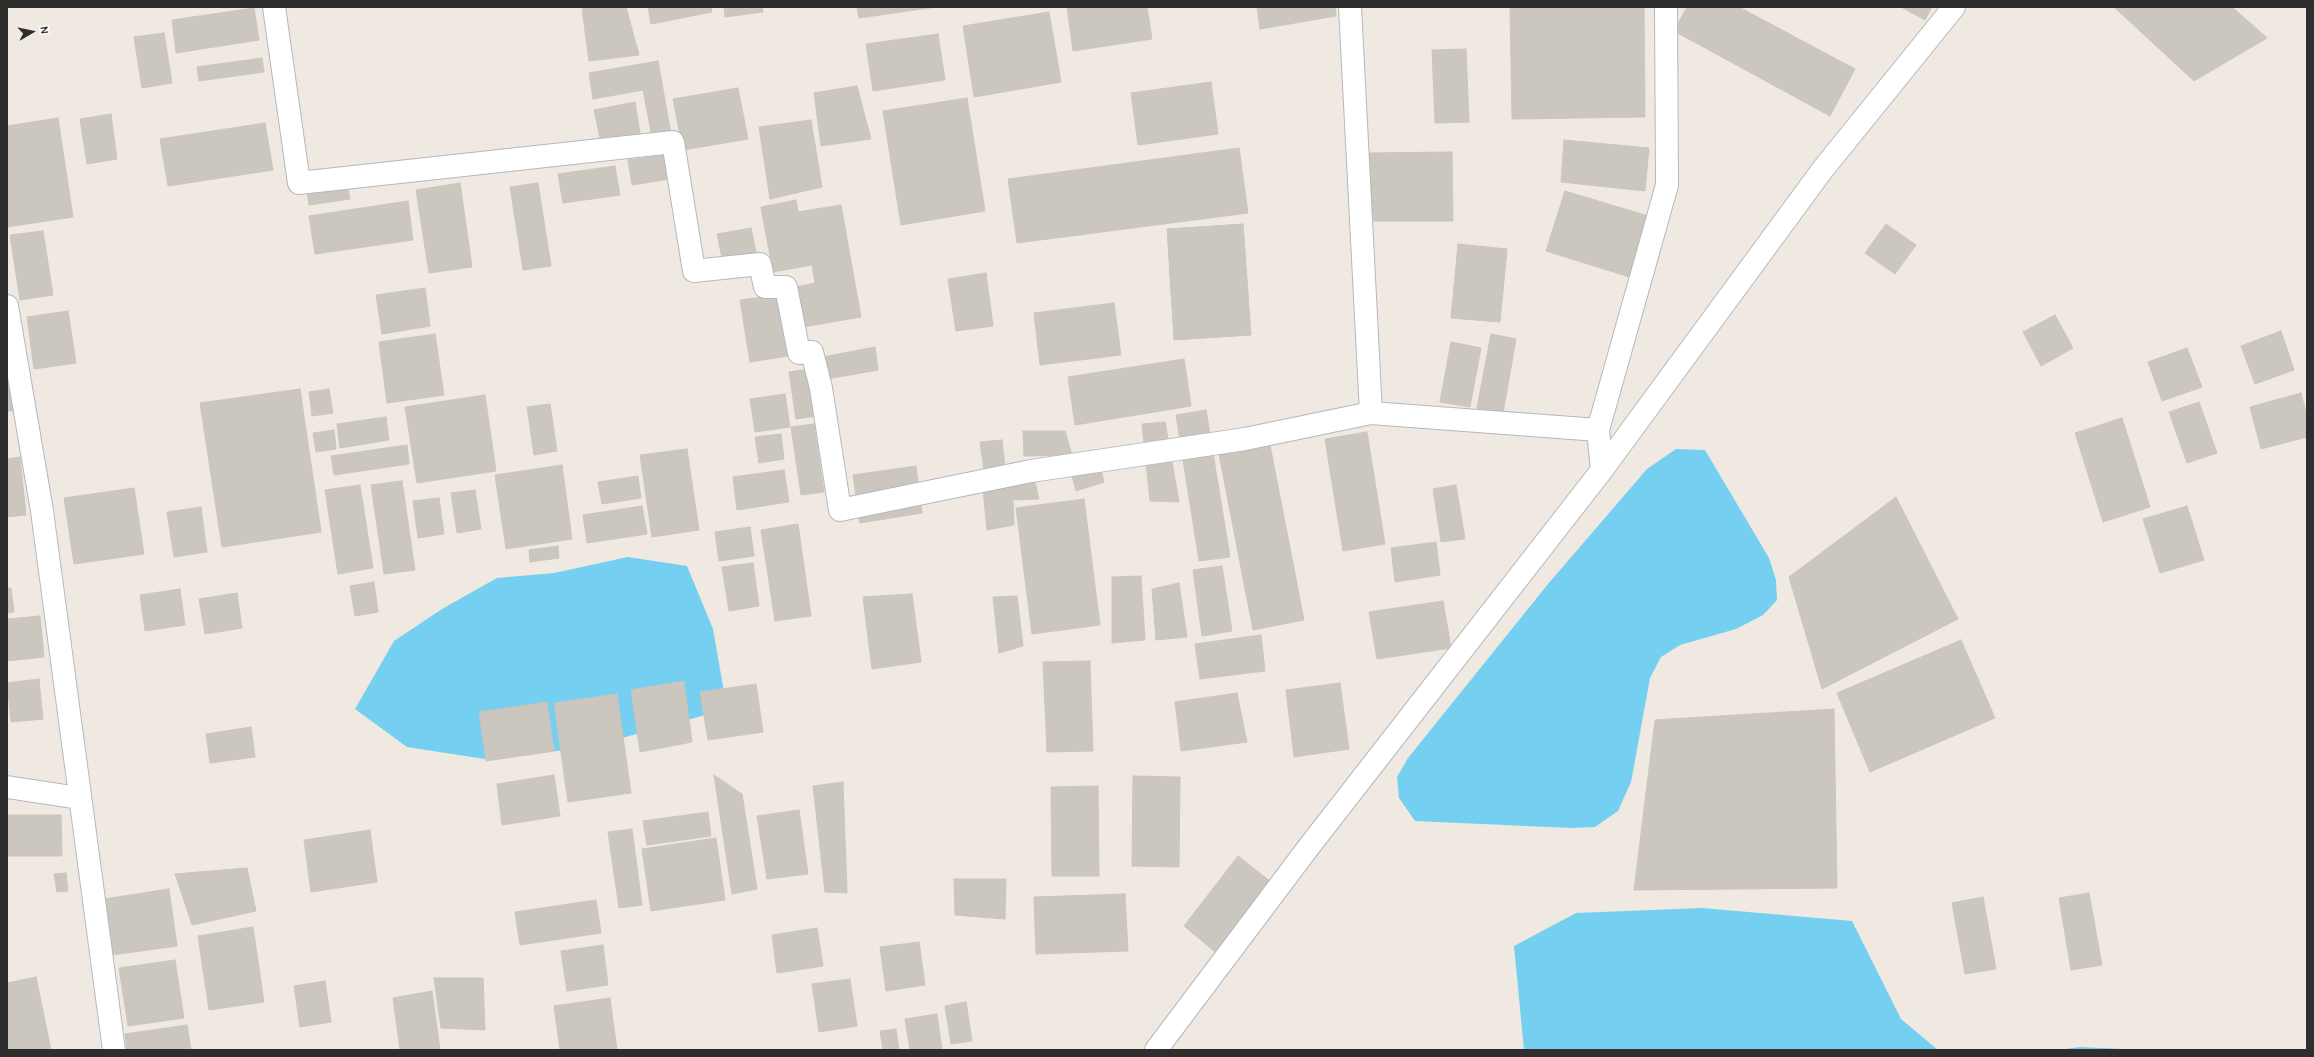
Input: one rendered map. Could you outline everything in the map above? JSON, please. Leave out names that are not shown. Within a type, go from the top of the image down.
[{"type":"street","points":[[274,7],[299,183],[673,142],[694,271],[760,264],[765,287],[786,287],[799,353],[812,352],[821,388],[840,510],[1031,471],[1245,439],[1371,413],[1598,430]]},
{"type":"street","points":[[1350,7],[1371,413]]},
{"type":"street","points":[[1602,470],[1598,430],[1668,185],[1666,7]]},
{"type":"street","points":[[1156,1050],[1311,844],[1602,470],[1823,169],[1954,7]]},
{"type":"street","points":[[7,306],[42,511],[79,798],[114,1050]]},
{"type":"street","points":[[7,786],[79,798]]},
{"type":"water","points":[[1676,449],[1705,450],[1769,558],[1776,580],[1777,600],[1763,615],[1736,629],[1680,645],[1661,657],[1650,678],[1631,782],[1618,811],[1595,827],[1572,828],[1415,821],[1399,798],[1397,777],[1408,758],[1548,584],[1647,469]]},
{"type":"water","points":[[628,557],[687,566],[713,629],[727,709],[593,746],[491,760],[407,747],[355,709],[394,641],[442,609],[497,578],[554,573]]},
{"type":"water","points":[[1702,908],[1852,921],[1901,1019],[1938,1050],[1524,1050],[1514,946],[1576,913]]},
{"type":"water","points":[[2080,1047],[2144,1050],[2058,1050]]},
{"type":"building","points":[[594,7],[626,7],[639,55],[589,61],[582,9]]},
{"type":"building","points":[[648,7],[711,7],[712,12],[651,24]]},
{"type":"building","points":[[724,7],[762,7],[763,12],[725,17]]},
{"type":"building","points":[[857,7],[936,7],[859,18]]},
{"type":"building","points":[[1067,7],[1147,7],[1152,39],[1073,51]]},
{"type":"building","points":[[1257,7],[1335,7],[1336,16],[1260,29]]},
{"type":"building","points":[[1510,7],[1644,7],[1645,117],[1512,119]]},
{"type":"building","points":[[1687,7],[1739,7],[1855,69],[1830,116],[1674,31]]},
{"type":"building","points":[[1901,7],[1932,7],[1925,20]]},
{"type":"building","points":[[2114,7],[2232,7],[2267,38],[2194,81]]},
{"type":"building","points":[[254,8],[259,40],[176,53],[172,20]]},
{"type":"building","points":[[1049,12],[1061,82],[974,97],[963,26]]},
{"type":"building","points":[[164,33],[172,83],[142,88],[134,37]]},
{"type":"building","points":[[938,34],[945,80],[873,91],[866,44]]},
{"type":"building","points":[[1466,49],[1469,122],[1435,123],[1432,50]]},
{"type":"building","points":[[262,58],[264,72],[199,81],[197,67]]},
{"type":"building","points":[[658,61],[671,134],[652,137],[643,90],[593,99],[589,73]]},
{"type":"building","points":[[1211,82],[1218,134],[1138,145],[1131,93]]},
{"type":"building","points":[[857,86],[871,139],[821,146],[814,93]]},
{"type":"building","points":[[738,88],[748,139],[683,150],[673,99]]},
{"type":"building","points":[[967,98],[985,211],[901,225],[883,111]]},
{"type":"building","points":[[635,102],[641,139],[602,147],[594,110]]},
{"type":"building","points":[[111,114],[117,159],[87,164],[80,119]]},
{"type":"building","points":[[58,118],[73,217],[7,227],[7,126]]},
{"type":"building","points":[[811,120],[822,187],[770,199],[759,127]]},
{"type":"building","points":[[265,123],[273,170],[168,186],[160,139]]},
{"type":"building","points":[[1564,140],[1649,148],[1645,191],[1561,182]]},
{"type":"building","points":[[1239,148],[1248,213],[1017,243],[1008,179]]},
{"type":"building","points":[[1452,152],[1453,221],[1367,221],[1366,153]]},
{"type":"building","points":[[667,155],[670,179],[632,185],[628,160]]},
{"type":"building","points":[[615,166],[620,195],[563,203],[558,174]]},
{"type":"building","points":[[460,183],[472,267],[429,273],[416,190]]},
{"type":"building","points":[[538,183],[551,266],[523,270],[510,187]]},
{"type":"building","points":[[347,184],[350,199],[309,205],[307,190]]},
{"type":"building","points":[[1565,191],[1655,218],[1636,279],[1546,251]]},
{"type":"building","points":[[796,200],[798,212],[841,205],[861,317],[803,327],[796,287],[815,283],[812,265],[773,272],[761,207]]},
{"type":"building","points":[[408,201],[413,240],[315,254],[309,216]]},
{"type":"building","points":[[1243,224],[1251,335],[1174,340],[1167,229]]},
{"type":"building","points":[[1886,224],[1916,245],[1895,274],[1865,253]]},
{"type":"building","points":[[751,228],[756,252],[722,258],[717,234]]},
{"type":"building","points":[[43,231],[53,295],[20,300],[10,235]]},
{"type":"building","points":[[1458,244],[1507,249],[1500,322],[1451,318]]},
{"type":"building","points":[[986,273],[993,326],[956,331],[948,279]]},
{"type":"building","points":[[425,288],[430,326],[382,334],[376,295]]},
{"type":"building","points":[[778,295],[788,356],[750,362],[740,300]]},
{"type":"building","points":[[1114,303],[1121,355],[1040,365],[1034,313]]},
{"type":"building","points":[[68,311],[76,363],[34,369],[27,317]]},
{"type":"building","points":[[2055,315],[2073,348],[2041,366],[2023,332]]},
{"type":"building","points":[[2281,331],[2294,370],[2255,384],[2241,346]]},
{"type":"building","points":[[435,334],[444,395],[387,403],[379,342]]},
{"type":"building","points":[[1491,334],[1516,339],[1503,413],[1477,408]]},
{"type":"building","points":[[1451,342],[1481,348],[1470,407],[1440,402]]},
{"type":"building","points":[[875,347],[878,370],[827,379],[823,357]]},
{"type":"building","points":[[2187,348],[2202,387],[2162,401],[2148,362]]},
{"type":"building","points":[[1184,359],[1191,406],[1075,425],[1068,377]]},
{"type":"building","points":[[7,361],[13,411],[7,411]]},
{"type":"building","points":[[809,369],[816,416],[796,419],[789,372]]},
{"type":"building","points":[[300,389],[321,532],[222,547],[200,403]]},
{"type":"building","points":[[329,389],[333,413],[312,416],[309,392]]},
{"type":"building","points":[[2301,393],[2307,417],[2307,437],[2261,449],[2250,407]]},
{"type":"building","points":[[785,394],[790,427],[755,432],[750,399]]},
{"type":"building","points":[[485,395],[496,471],[417,483],[405,407]]},
{"type":"building","points":[[2199,402],[2217,453],[2187,463],[2169,412]]},
{"type":"building","points":[[550,404],[557,451],[534,455],[527,407]]},
{"type":"building","points":[[1206,410],[1230,557],[1199,561],[1176,415]]},
{"type":"building","points":[[386,417],[389,440],[340,448],[337,424]]},
{"type":"building","points":[[2122,418],[2150,507],[2103,522],[2075,433]]},
{"type":"building","points":[[1165,422],[1179,502],[1150,501],[1142,424]]},
{"type":"building","points":[[814,424],[824,492],[801,495],[791,427]]},
{"type":"building","points":[[334,430],[336,449],[316,452],[313,433]]},
{"type":"building","points":[[1023,431],[1065,431],[1072,455],[1024,456]]},
{"type":"building","points":[[1367,432],[1385,544],[1343,551],[1325,439]]},
{"type":"building","points":[[781,434],[784,459],[759,463],[755,437]]},
{"type":"building","points":[[1002,440],[1006,476],[985,478],[980,442]]},
{"type":"building","points":[[407,445],[409,464],[334,475],[331,456]]},
{"type":"building","points":[[1270,445],[1304,620],[1253,630],[1219,454]]},
{"type":"building","points":[[687,449],[699,530],[652,537],[640,455]]},
{"type":"building","points":[[1098,456],[1104,482],[1076,491],[1068,460]]},
{"type":"building","points":[[20,457],[26,515],[7,517],[7,459]]},
{"type":"building","points":[[562,465],[572,539],[506,549],[495,475]]},
{"type":"building","points":[[916,466],[922,513],[860,523],[853,475]]},
{"type":"building","points":[[784,470],[789,502],[737,510],[733,477]]},
{"type":"building","points":[[638,476],[641,498],[602,504],[598,482]]},
{"type":"building","points":[[402,481],[415,570],[384,574],[371,485]]},
{"type":"building","points":[[1035,482],[1039,499],[1013,500],[1014,525],[987,530],[983,488]]},
{"type":"building","points":[[360,485],[373,568],[338,574],[325,490]]},
{"type":"building","points":[[1456,485],[1465,539],[1441,542],[1433,489]]},
{"type":"building","points":[[134,488],[144,554],[74,564],[64,498]]},
{"type":"building","points":[[475,490],[481,529],[457,533],[451,493]]},
{"type":"building","points":[[1896,497],[1958,619],[1822,689],[1789,577]]},
{"type":"building","points":[[439,498],[444,534],[418,538],[413,501]]},
{"type":"building","points":[[1084,499],[1100,625],[1032,634],[1016,508]]},
{"type":"building","points":[[642,506],[647,534],[587,543],[583,515]]},
{"type":"building","points":[[2187,506],[2204,560],[2160,573],[2143,519]]},
{"type":"building","points":[[201,507],[207,552],[174,557],[167,512]]},
{"type":"building","points":[[798,524],[811,616],[775,621],[761,530]]},
{"type":"building","points":[[750,527],[754,556],[719,561],[715,532]]},
{"type":"building","points":[[1436,542],[1440,575],[1395,582],[1391,548]]},
{"type":"building","points":[[558,546],[559,558],[530,562],[529,550]]},
{"type":"building","points":[[753,563],[759,606],[729,611],[722,567]]},
{"type":"building","points":[[1222,566],[1232,631],[1202,636],[1193,570]]},
{"type":"building","points":[[1141,576],[1145,640],[1112,643],[1112,577]]},
{"type":"building","points":[[374,582],[378,612],[355,616],[350,586]]},
{"type":"building","points":[[1179,583],[1187,637],[1156,640],[1152,589]]},
{"type":"building","points":[[7,588],[11,588],[14,612],[7,613]]},
{"type":"building","points":[[180,589],[185,625],[145,631],[140,595]]},
{"type":"building","points":[[237,593],[242,628],[205,634],[199,599]]},
{"type":"building","points":[[912,594],[921,662],[872,669],[863,597]]},
{"type":"building","points":[[1017,596],[1023,646],[999,653],[993,597]]},
{"type":"building","points":[[1443,601],[1451,648],[1377,659],[1369,612]]},
{"type":"building","points":[[40,616],[44,657],[7,661],[7,619]]},
{"type":"building","points":[[1261,635],[1265,671],[1200,679],[1195,644]]},
{"type":"building","points":[[1961,640],[1995,718],[1870,772],[1837,693]]},
{"type":"building","points":[[1090,661],[1093,751],[1047,752],[1043,662]]},
{"type":"building","points":[[39,679],[43,719],[11,722],[7,683]]},
{"type":"building","points":[[684,681],[692,742],[640,752],[631,690]]},
{"type":"building","points":[[1340,683],[1349,749],[1294,757],[1286,690]]},
{"type":"building","points":[[756,684],[763,732],[708,740],[700,692]]},
{"type":"building","points":[[1237,693],[1247,742],[1181,751],[1175,702]]},
{"type":"building","points":[[617,694],[631,793],[568,802],[554,703]]},
{"type":"building","points":[[547,702],[554,751],[486,761],[479,712]]},
{"type":"building","points":[[1834,709],[1837,888],[1634,890],[1655,720]]},
{"type":"building","points":[[251,727],[255,757],[210,763],[206,734]]},
{"type":"building","points":[[554,775],[560,816],[502,825],[497,784]]},
{"type":"building","points":[[714,775],[742,794],[757,889],[732,894]]},
{"type":"building","points":[[1133,776],[1180,777],[1179,867],[1132,866]]},
{"type":"building","points":[[843,782],[847,893],[825,892],[813,786]]},
{"type":"building","points":[[1098,786],[1099,876],[1052,876],[1051,787]]},
{"type":"building","points":[[799,810],[808,874],[767,879],[757,816]]},
{"type":"building","points":[[708,812],[711,836],[647,845],[643,821]]},
{"type":"building","points":[[7,815],[61,815],[62,856],[7,856]]},
{"type":"building","points":[[632,829],[642,905],[619,908],[608,832]]},
{"type":"building","points":[[370,830],[377,882],[311,892],[304,840]]},
{"type":"building","points":[[716,838],[725,900],[651,911],[642,849]]},
{"type":"building","points":[[1238,856],[1275,885],[1220,956],[1184,926]]},
{"type":"building","points":[[247,868],[256,911],[192,925],[175,874]]},
{"type":"building","points":[[66,873],[68,891],[57,892],[54,874]]},
{"type":"building","points":[[954,879],[1006,879],[1005,919],[955,915]]},
{"type":"building","points":[[169,889],[177,946],[112,955],[104,899]]},
{"type":"building","points":[[2089,893],[2102,965],[2071,970],[2059,898]]},
{"type":"building","points":[[1125,894],[1128,951],[1036,954],[1034,897]]},
{"type":"building","points":[[1983,897],[1996,969],[1965,974],[1952,903]]},
{"type":"building","points":[[596,900],[601,933],[520,945],[515,912]]},
{"type":"building","points":[[253,927],[264,1002],[209,1010],[198,936]]},
{"type":"building","points":[[817,928],[823,966],[777,973],[772,935]]},
{"type":"building","points":[[919,942],[925,985],[886,991],[880,947]]},
{"type":"building","points":[[603,945],[608,985],[567,991],[561,951]]},
{"type":"building","points":[[175,960],[184,1018],[128,1026],[119,968]]},
{"type":"building","points":[[36,977],[51,1050],[7,1050],[7,983]]},
{"type":"building","points":[[434,978],[483,978],[485,1030],[441,1028]]},
{"type":"building","points":[[850,979],[857,1026],[819,1032],[812,984]]},
{"type":"building","points":[[325,981],[331,1022],[300,1027],[294,986]]},
{"type":"building","points":[[432,991],[440,1050],[400,1050],[393,998]]},
{"type":"building","points":[[610,998],[617,1050],[560,1050],[554,1006]]},
{"type":"building","points":[[966,1002],[972,1041],[951,1044],[945,1006]]},
{"type":"building","points":[[937,1014],[942,1050],[910,1050],[905,1019]]},
{"type":"building","points":[[187,1025],[191,1050],[127,1050],[125,1034]]},
{"type":"building","points":[[896,1029],[899,1050],[883,1050],[880,1031]]}]
